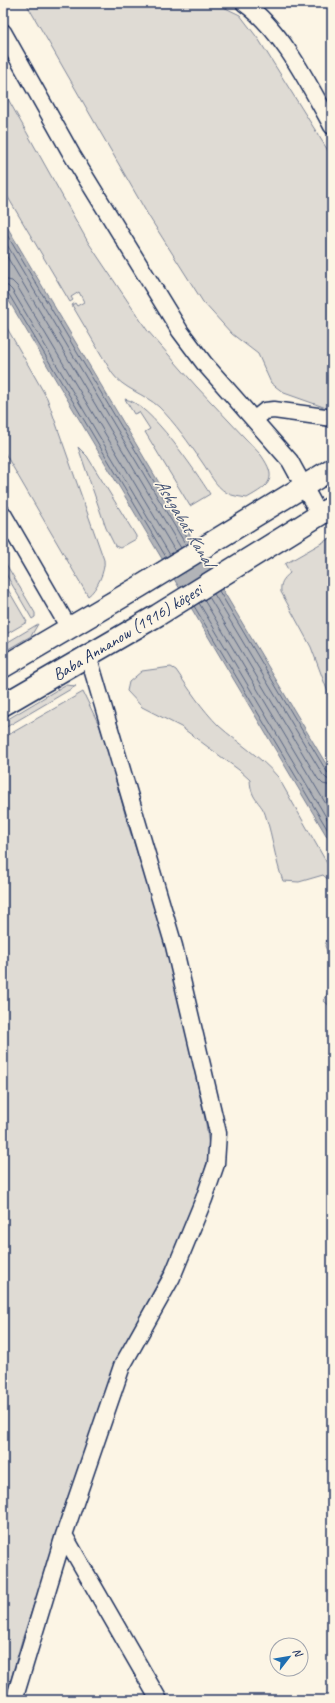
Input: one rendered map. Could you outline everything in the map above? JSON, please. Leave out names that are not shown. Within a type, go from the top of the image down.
[{"type":"main road","name":"Baba Annanow (1916) köçesi","points":[[3,667],[139,587],[332,468]]},
{"type":"main road","name":"Baba Annanow (1916) köçesi","points":[[3,705],[158,615],[326,510]]},
{"type":"street","points":[[244,3],[267,25],[284,47],[332,126]]},
{"type":"street","points":[[3,32],[72,154],[168,311],[204,363],[290,461],[302,486],[326,510]]},
{"type":"street","points":[[255,420],[265,411],[274,410],[332,418]]},
{"type":"street","points":[[3,514],[69,628]]},
{"type":"street","points":[[14,1700],[64,1535],[122,1366],[172,1277],[204,1199],[216,1164],[218,1133],[174,946],[88,656]]},
{"type":"street","points":[[64,1535],[159,1700]]},
{"type":"shaded area","points":[[26,3],[215,3],[240,15],[259,40],[332,157],[332,410],[284,393],[271,383],[258,354],[232,334],[203,302],[148,215]]},
{"type":"shaded area","points":[[3,90],[88,242],[147,330],[196,386],[261,455],[266,463],[270,476],[269,481],[261,489],[247,498],[231,495],[215,483],[187,440],[165,413],[153,402],[122,383],[112,373],[72,305],[75,303],[77,306],[84,302],[79,292],[71,297],[73,300],[70,302],[3,189]]},
{"type":"shaded area","points":[[3,321],[47,398],[104,560],[100,580],[88,596],[3,450]]},
{"type":"shaded area","points":[[125,399],[135,403],[147,412],[159,425],[184,455],[210,494],[190,506],[145,432],[150,429],[139,412],[134,414]]},
{"type":"shaded area","points":[[78,447],[87,456],[136,536],[136,539],[120,548],[115,546],[106,528]]},
{"type":"shaded area","points":[[332,537],[332,703],[311,647],[281,592],[281,586],[282,581],[290,573],[285,564]]},
{"type":"shaded area","points":[[3,559],[35,613],[35,617],[32,619],[3,569]]},
{"type":"shaded area","points":[[3,581],[27,622],[3,636]]},
{"type":"shaded area","points":[[38,624],[31,636],[3,652],[3,645]]},
{"type":"shaded area","points":[[171,667],[176,670],[201,706],[219,726],[257,757],[278,777],[332,872],[332,883],[323,875],[299,882],[283,881],[266,817],[252,793],[250,780],[239,770],[181,727],[142,707],[127,691],[129,682],[142,671]]},
{"type":"shaded area","points":[[65,685],[76,686],[3,729],[3,722]]},
{"type":"shaded area","points":[[83,692],[100,727],[128,825],[169,950],[206,1124],[209,1146],[207,1162],[200,1188],[168,1264],[114,1364],[22,1640],[5,1700],[3,1700],[3,738]]},
{"type":"shaded area","points":[[332,924],[332,962],[325,946]]},
{"type":"shaded area","points":[[332,982],[332,1008],[324,1001]]},
{"type":"water","points":[[3,220],[332,774],[332,845],[3,291]]},
{"type":"water label","name":"Ashgabat Kanal","points":[[185,522]]}]
